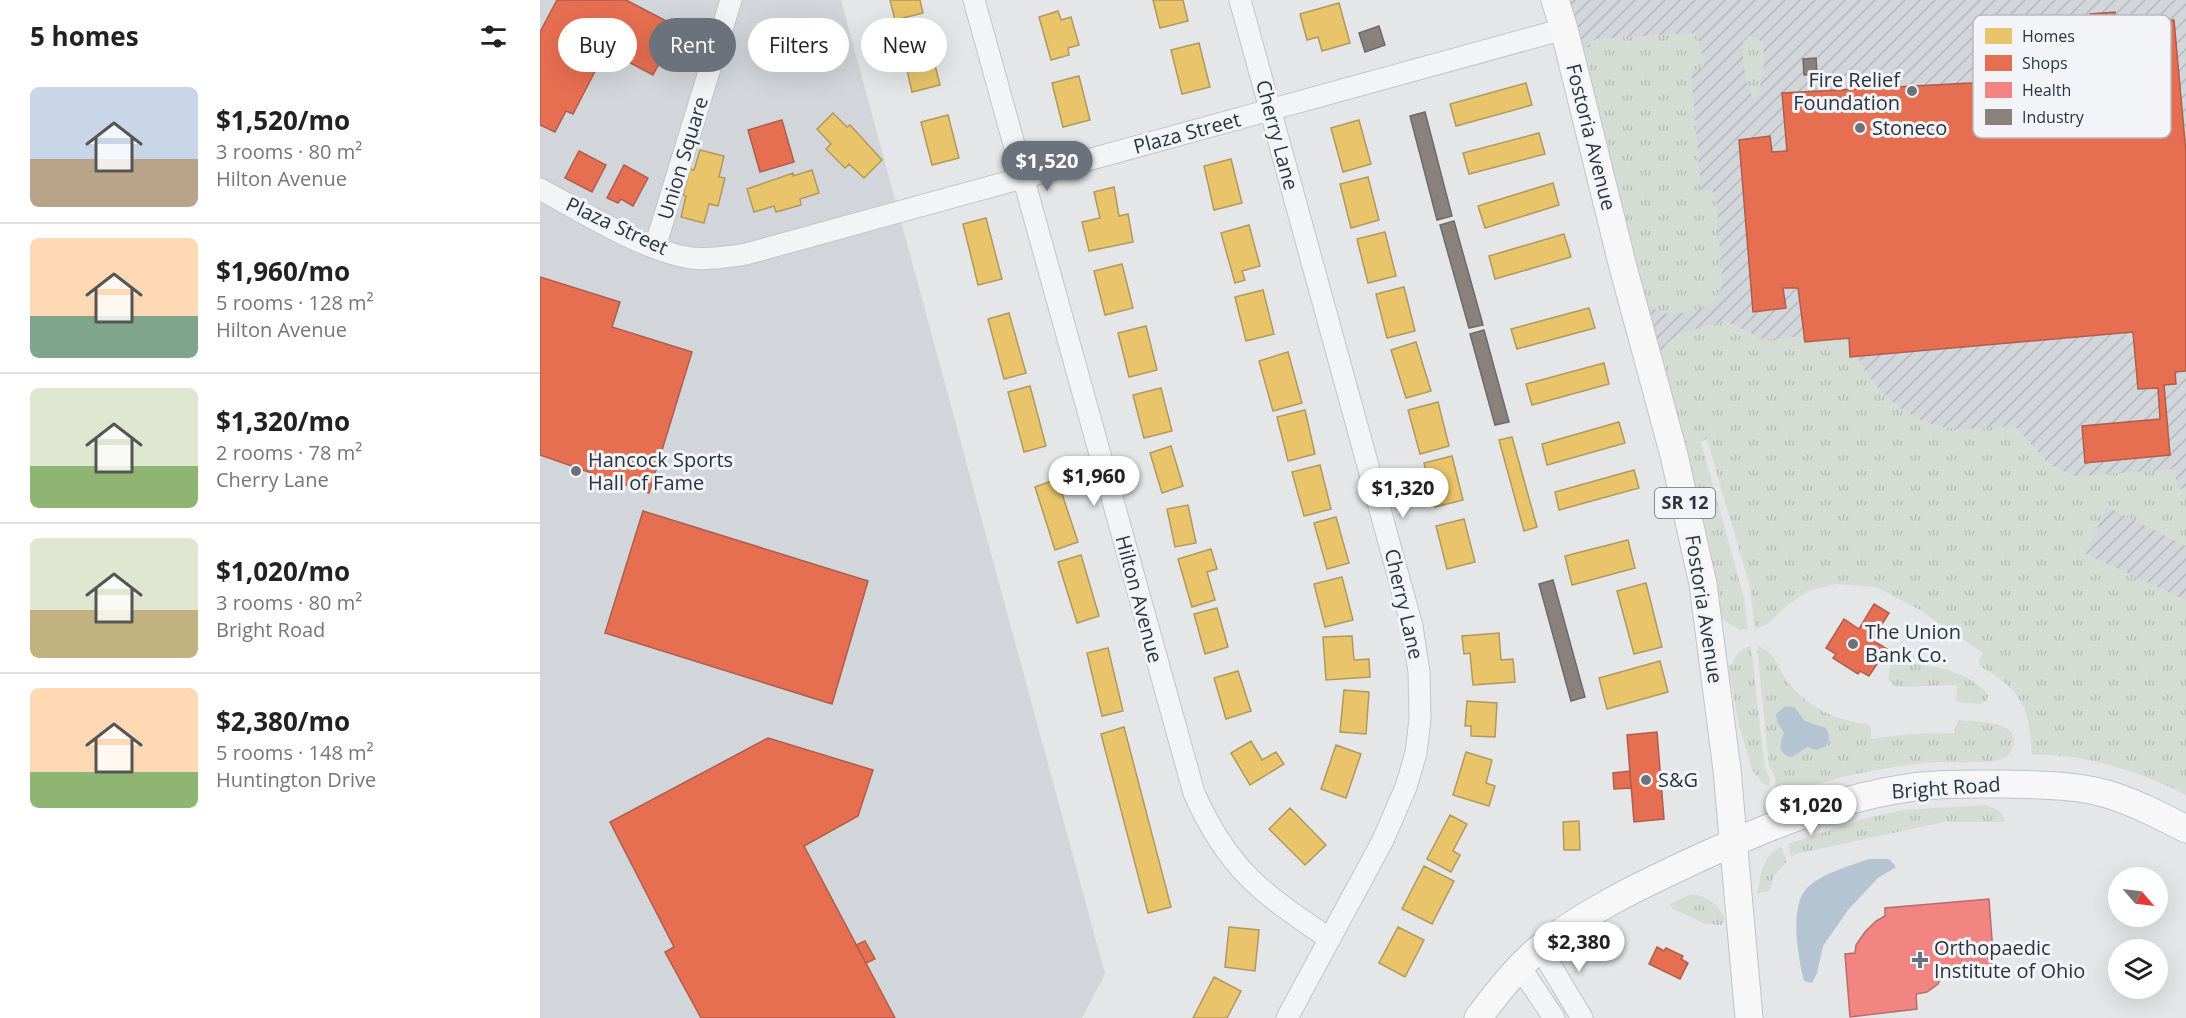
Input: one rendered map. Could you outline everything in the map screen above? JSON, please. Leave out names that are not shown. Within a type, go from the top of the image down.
[{"type":"main road","name":"Fostoria Avenue","points":[[1555,0],[1671,444],[1696,550],[1712,642],[1734,842],[1749,1018]]},
{"type":"main road","name":"Bright Road","points":[[1478,1018],[1520,967],[1540,948],[1563,931],[1621,896],[1734,842],[1789,819],[1854,799],[1922,786],[1956,783],[2026,784],[2080,788],[2108,794],[2157,814],[2186,829]]},
{"type":"street","name":"Union Square","points":[[655,248],[731,0]]},
{"type":"street","name":"Hilton Avenue","points":[[974,0],[1194,793],[1215,836],[1243,873],[1278,905],[1330,939]]},
{"type":"street","name":"Cherry Lane","points":[[1240,0],[1412,626],[1421,696],[1418,742],[1406,787],[1383,840],[1287,1018]]},
{"type":"street","name":"Plaza Street","points":[[540,189],[667,252],[700,259],[746,254],[1564,29]]},
{"type":"street","points":[[1540,948],[1573,1000],[1581,1018]]},
{"type":"street","points":[[1520,967],[1554,1018]]},
{"type":"shaded area","points":[[540,0],[841,0],[846,18],[748,18],[748,72],[849,72],[849,30],[1105,974],[1082,1018],[540,1018]]},
{"type":"shaded area","points":[[1549,0],[2186,0],[2186,692],[1709,438],[1674,455]]},
{"type":"green space","points":[[1698,34],[1704,65],[1701,69],[1691,70],[1701,190],[1712,191],[1716,196],[1722,281],[1721,289],[1711,305],[1675,314],[1658,311],[1643,299],[1582,49],[1591,46],[1589,41],[1595,39]]},
{"type":"green space","points":[[1750,35],[1761,41],[1764,53],[1764,64],[1756,99],[1752,97],[1750,91],[1744,63],[1743,42]]},
{"type":"green space","points":[[1724,320],[1764,340],[1805,336],[1849,338],[1865,370],[1875,384],[1901,408],[1916,418],[1950,428],[2015,426],[2056,468],[2077,476],[2175,469],[2177,489],[2186,488],[2186,546],[2107,507],[2086,554],[2186,600],[2186,795],[2151,779],[2111,766],[2070,757],[2032,755],[2026,712],[2015,692],[1980,666],[1979,660],[1983,653],[1920,610],[1876,587],[1837,584],[1808,591],[1784,608],[1768,624],[1755,629],[1750,587],[1706,436],[1700,438],[1744,598],[1748,629],[1740,630],[1722,619],[1704,519],[1659,356],[1664,347],[1679,335]]},
{"type":"green space","points":[[1751,646],[1765,769],[1770,778],[1769,786],[1764,784],[1752,770],[1738,721],[1728,665],[1732,664],[1741,650]]},
{"type":"green space","points":[[1757,646],[1772,656],[1787,681],[1804,698],[1834,716],[1868,724],[1871,729],[1871,739],[1909,734],[1954,733],[1958,720],[1986,722],[2005,728],[2014,740],[2012,749],[2006,757],[1996,761],[1915,764],[1838,778],[1803,788],[1776,789],[1774,774],[1769,767]]},
{"type":"green space","points":[[1895,655],[1913,663],[1944,669],[1962,676],[1984,690],[1988,695],[1987,700],[1981,704],[1958,702],[1956,700],[1957,685],[1896,687],[1888,679]]},
{"type":"green space","points":[[1986,805],[2001,812],[2005,822],[1944,822],[1796,854],[1791,857],[1788,844],[1863,819],[1903,810]]},
{"type":"green space","points":[[1781,847],[1787,861],[1774,876],[1770,891],[1758,893],[1761,872],[1766,860]]},
{"type":"green space","points":[[1691,894],[1707,899],[1716,905],[1725,919],[1721,925],[1706,924],[1673,909],[1670,904]]},
{"type":"water","points":[[1786,706],[1795,708],[1805,721],[1826,728],[1829,738],[1825,747],[1816,750],[1808,747],[1791,757],[1783,753],[1781,744],[1784,733],[1777,722],[1776,714]]},
{"type":"water","points":[[1869,859],[1889,859],[1896,867],[1878,878],[1848,910],[1823,946],[1817,973],[1812,983],[1804,981],[1796,931],[1799,905],[1803,894],[1809,886],[1823,877]]},
{"type":"building: Homes","points":[[890,0],[920,0],[923,13],[894,18]]},
{"type":"building: Homes","points":[[1153,0],[1183,0],[1188,21],[1160,28]]},
{"type":"building: Homes","points":[[1339,3],[1350,43],[1322,51],[1318,37],[1307,40],[1300,14]]},
{"type":"building: Homes","points":[[1058,11],[1061,20],[1071,17],[1079,45],[1068,48],[1069,55],[1051,60],[1039,17]]},
{"type":"building: Homes","points":[[1199,43],[1210,87],[1182,94],[1171,50]]},
{"type":"building: Homes","points":[[907,72],[937,72],[940,85],[912,92]]},
{"type":"building: Homes","points":[[1079,76],[1090,120],[1063,127],[1052,83]]},
{"type":"building: Homes","points":[[1526,83],[1532,105],[1456,126],[1450,104]]},
{"type":"building: Homes","points":[[833,113],[847,127],[850,125],[882,160],[864,178],[849,164],[845,168],[826,149],[831,144],[817,129]]},
{"type":"building: Homes","points":[[948,115],[959,158],[932,165],[921,122]]},
{"type":"building: Homes","points":[[1359,120],[1371,164],[1343,172],[1331,128]]},
{"type":"building: Homes","points":[[1539,133],[1545,154],[1469,174],[1463,153]]},
{"type":"building: Homes","points":[[700,150],[724,156],[719,177],[725,178],[718,206],[709,204],[704,223],[681,217],[686,196],[683,195],[690,169],[694,170]]},
{"type":"building: Homes","points":[[1231,159],[1242,203],[1214,210],[1204,166]]},
{"type":"building: Homes","points":[[812,170],[819,193],[800,199],[801,205],[776,212],[774,206],[754,212],[747,189],[793,173],[793,176]]},
{"type":"building: Homes","points":[[1368,177],[1379,220],[1351,228],[1340,184]]},
{"type":"building: Homes","points":[[1553,183],[1559,205],[1485,228],[1478,206]]},
{"type":"building: Homes","points":[[1114,187],[1119,216],[1128,214],[1133,242],[1089,251],[1082,222],[1100,218],[1094,192]]},
{"type":"building: Homes","points":[[986,218],[1002,279],[978,285],[963,224]]},
{"type":"building: Homes","points":[[1249,225],[1260,266],[1242,271],[1245,280],[1235,283],[1221,233]]},
{"type":"building: Homes","points":[[1385,232],[1396,276],[1368,283],[1357,239]]},
{"type":"building: Homes","points":[[1564,234],[1571,257],[1495,279],[1489,256]]},
{"type":"building: Homes","points":[[1122,264],[1133,308],[1105,315],[1094,271]]},
{"type":"building: Homes","points":[[1404,287],[1415,331],[1387,338],[1376,294]]},
{"type":"building: Homes","points":[[1263,290],[1274,334],[1246,341],[1235,297]]},
{"type":"building: Homes","points":[[1589,308],[1595,328],[1517,349],[1511,329]]},
{"type":"building: Homes","points":[[1009,313],[1026,373],[1004,379],[988,319]]},
{"type":"building: Homes","points":[[1146,326],[1157,370],[1129,377],[1118,333]]},
{"type":"building: Homes","points":[[1416,342],[1431,391],[1406,398],[1391,350]]},
{"type":"building: Homes","points":[[1288,352],[1302,403],[1273,411],[1259,361]]},
{"type":"building: Homes","points":[[1604,363],[1609,384],[1532,405],[1526,384]]},
{"type":"building: Homes","points":[[1030,386],[1046,446],[1024,452],[1008,392]]},
{"type":"building: Homes","points":[[1161,388],[1172,431],[1144,438],[1133,395]]},
{"type":"building: Homes","points":[[1438,402],[1449,446],[1420,454],[1408,410]]},
{"type":"building: Homes","points":[[1305,410],[1315,454],[1288,461],[1277,417]]},
{"type":"building: Homes","points":[[1619,422],[1625,443],[1547,465],[1542,444]]},
{"type":"building: Homes","points":[[1512,437],[1537,527],[1524,531],[1499,440]]},
{"type":"building: Homes","points":[[1171,446],[1183,486],[1162,493],[1150,453]]},
{"type":"building: Homes","points":[[1452,456],[1463,500],[1435,507],[1424,463]]},
{"type":"building: Homes","points":[[1320,465],[1331,509],[1304,516],[1292,472]]},
{"type":"building: Homes","points":[[1634,470],[1639,488],[1559,510],[1555,492]]},
{"type":"building: Homes","points":[[1057,479],[1078,542],[1055,550],[1035,487]]},
{"type":"building: Homes","points":[[1188,505],[1196,543],[1175,547],[1167,509]]},
{"type":"building: Homes","points":[[1336,517],[1349,563],[1327,569],[1314,523]]},
{"type":"building: Homes","points":[[1464,519],[1475,562],[1447,569],[1436,526]]},
{"type":"building: Homes","points":[[1628,540],[1635,568],[1572,585],[1565,556]]},
{"type":"building: Homes","points":[[1211,549],[1217,569],[1207,572],[1215,600],[1192,607],[1178,559]]},
{"type":"building: Homes","points":[[1081,555],[1099,616],[1077,623],[1058,562]]},
{"type":"building: Homes","points":[[1342,577],[1353,620],[1325,627],[1314,584]]},
{"type":"building: Homes","points":[[1646,583],[1662,647],[1634,654],[1617,591]]},
{"type":"building: Homes","points":[[1217,608],[1228,647],[1205,654],[1194,614]]},
{"type":"building: Homes","points":[[1499,633],[1501,660],[1513,659],[1515,682],[1473,685],[1470,653],[1464,654],[1462,636]]},
{"type":"building: Homes","points":[[1352,636],[1354,660],[1369,659],[1370,677],[1326,680],[1323,637]]},
{"type":"building: Homes","points":[[1108,648],[1123,711],[1102,716],[1087,653]]},
{"type":"building: Homes","points":[[1660,661],[1668,692],[1607,709],[1599,678]]},
{"type":"building: Homes","points":[[1238,671],[1251,711],[1226,719],[1214,678]]},
{"type":"building: Homes","points":[[1344,690],[1369,692],[1366,734],[1340,732]]},
{"type":"building: Homes","points":[[1467,701],[1497,703],[1495,737],[1471,736],[1471,726],[1465,726]]},
{"type":"building: Homes","points":[[1124,727],[1171,907],[1148,913],[1101,734]]},
{"type":"building: Homes","points":[[1251,741],[1262,760],[1276,752],[1284,764],[1250,785],[1231,753]]},
{"type":"building: Homes","points":[[1336,745],[1361,754],[1346,798],[1321,789]]},
{"type":"building: Homes","points":[[1466,752],[1492,760],[1486,783],[1495,786],[1489,806],[1453,795]]},
{"type":"building: Homes","points":[[1290,808],[1326,845],[1305,865],[1269,829]]},
{"type":"building: Homes","points":[[1450,815],[1467,824],[1453,851],[1460,855],[1451,872],[1427,859]]},
{"type":"building: Homes","points":[[1579,821],[1580,850],[1564,850],[1563,822]]},
{"type":"building: Homes","points":[[1424,866],[1454,881],[1432,924],[1402,909]]},
{"type":"building: Homes","points":[[1229,927],[1259,930],[1255,971],[1225,967]]},
{"type":"building: Homes","points":[[1398,927],[1424,940],[1405,977],[1379,963]]},
{"type":"building: Homes","points":[[1214,977],[1241,991],[1227,1018],[1193,1018]]},
{"type":"building: Shops","points":[[557,0],[626,0],[661,18],[649,18],[649,72],[655,72],[653,75],[637,66],[637,18],[558,18],[558,72],[595,72],[573,114],[566,111],[555,132],[540,125],[540,32]]},
{"type":"building: Shops","points":[[2115,12],[2115,15],[2090,15]]},
{"type":"building: Shops","points":[[2171,20],[2174,20],[2186,153],[2186,371],[2175,372],[2176,384],[2164,385],[2170,455],[2085,463],[2082,426],[2160,419],[2158,388],[2138,389],[2133,332],[1850,357],[1849,338],[1805,342],[1798,288],[1783,288],[1786,308],[1753,312],[1739,140],[1770,136],[1772,152],[1787,151],[1782,93],[1973,83],[1973,138],[2171,138]]},
{"type":"building: Shops","points":[[782,120],[794,162],[760,172],[748,130]]},
{"type":"building: Shops","points":[[579,151],[606,165],[592,192],[565,178]]},
{"type":"building: Shops","points":[[624,165],[648,178],[633,206],[621,199],[618,203],[607,198]]},
{"type":"building: Shops","points":[[540,277],[620,302],[612,327],[692,352],[649,493],[540,455]]},
{"type":"building: Shops","points":[[643,511],[868,581],[832,704],[605,633]]},
{"type":"building: Shops","name":"The Union Bank Co.","points":[[1874,604],[1889,613],[1872,640],[1887,649],[1869,676],[1860,671],[1858,674],[1833,658],[1836,654],[1826,648],[1844,619],[1859,629]]},
{"type":"building: Shops","name":"S&G","points":[[1657,732],[1664,819],[1634,822],[1627,735]]},
{"type":"building: Shops","points":[[768,738],[873,770],[858,816],[804,846],[895,1018],[701,1018],[665,952],[674,947],[610,822]]},
{"type":"building: Shops","points":[[1630,771],[1631,788],[1614,789],[1613,773]]},
{"type":"building: Shops","points":[[865,941],[875,959],[866,963],[856,945]]},
{"type":"building: Shops","points":[[1657,947],[1664,951],[1666,948],[1683,956],[1681,959],[1688,963],[1680,979],[1649,964]]},
{"type":"building: Health","name":"Orthopaedic Institute of Ohio","points":[[1989,899],[1994,966],[1945,970],[1938,984],[1927,992],[1916,994],[1917,1009],[1850,1017],[1845,954],[1855,953],[1856,945],[1865,932],[1885,916],[1885,908]]},
{"type":"building: Industry","points":[[1379,26],[1385,45],[1365,52],[1359,33]]},
{"type":"building: Industry","points":[[1816,58],[1817,74],[1804,75],[1803,59]]},
{"type":"building: Industry","points":[[1425,112],[1452,216],[1437,220],[1410,116]]},
{"type":"building: Industry","points":[[1454,221],[1483,325],[1469,328],[1440,225]]},
{"type":"building: Industry","points":[[1484,330],[1509,422],[1495,425],[1470,334]]},
{"type":"building: Industry","points":[[1553,580],[1585,697],[1571,701],[1539,584]]},
{"type":"place","name":"Fire Relief Foundation","points":[[1912,91]]},
{"type":"place","name":"Stoneco","points":[[1860,128]]},
{"type":"place","name":"Hancock Sports Hall of Fame","points":[[576,471]]},
{"type":"place","name":"The Union Bank Co.","points":[[1853,644]]},
{"type":"place","name":"S&G","points":[[1646,780]]},
{"type":"place","name":"Orthopaedic Institute of Ohio","points":[[1920,960]]}]
